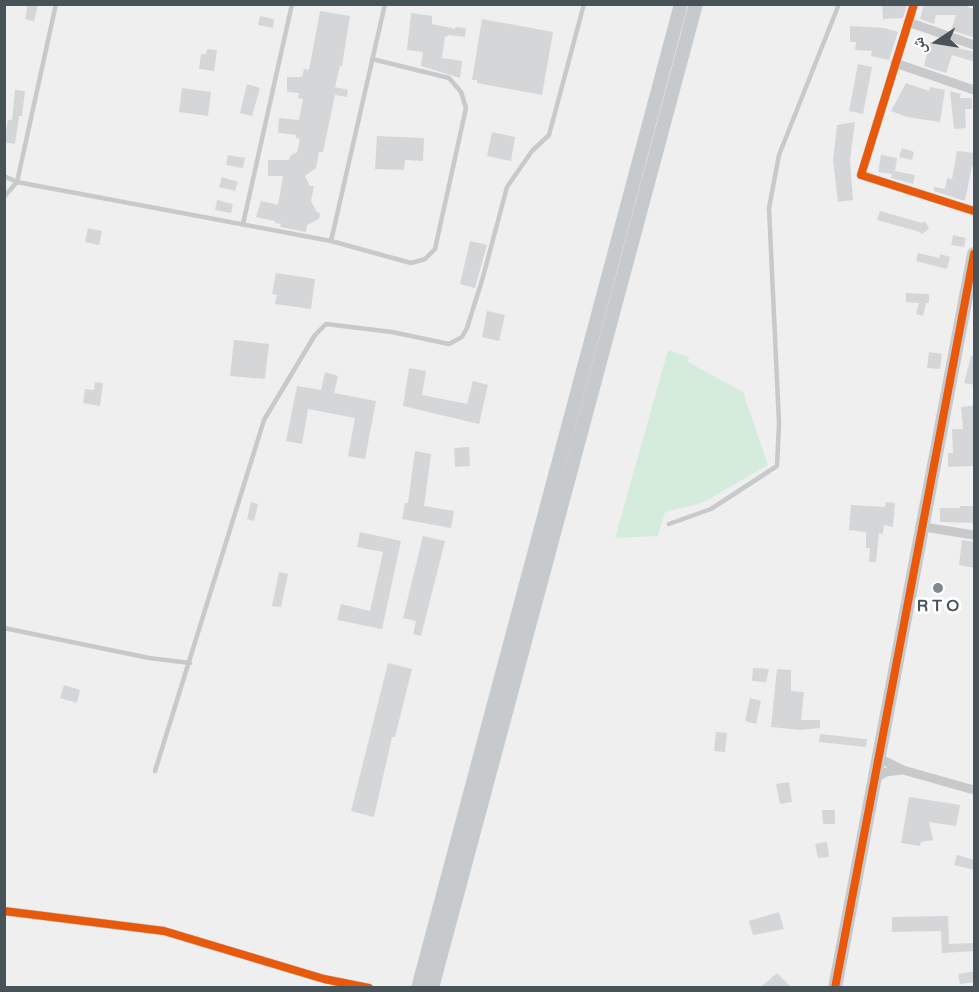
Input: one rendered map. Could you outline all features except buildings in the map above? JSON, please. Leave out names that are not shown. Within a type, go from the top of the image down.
[{"type":"main road","points":[[418,987],[681,4]]},
{"type":"main road","points":[[432,987],[696,4]]},
{"type":"main road","points":[[835,987],[924,527],[969,318],[975,254]]},
{"type":"street","points":[[914,4],[861,175],[975,212]]},
{"type":"street","points":[[908,22],[975,45]]},
{"type":"street","points":[[895,63],[975,90]]},
{"type":"street","points":[[924,527],[975,535]]},
{"type":"street","points":[[879,758],[903,770],[975,790]]},
{"type":"street","points":[[875,777],[895,770],[903,770]]},
{"type":"street","points":[[4,911],[164,931],[324,979],[369,987]]},
{"type":"lane","points":[[4,197],[17,182],[56,4]]},
{"type":"lane","points":[[243,224],[292,4]]},
{"type":"lane","points":[[331,241],[385,4]]},
{"type":"lane","points":[[155,771],[264,420],[315,335],[326,324],[392,332],[448,344],[462,338],[483,277],[507,187],[532,151],[549,135],[552,129],[584,4]]},
{"type":"lane","points":[[669,524],[711,509],[777,466],[779,423],[769,208],[779,155],[839,4]]},
{"type":"lane","points":[[4,176],[17,182],[331,241],[411,263],[425,259],[435,249],[466,108],[461,92],[449,78],[372,59]]},
{"type":"lane","points":[[4,628],[149,658],[190,663]]},
{"type":"green space","points":[[668,350],[689,357],[688,362],[743,392],[768,465],[702,503],[665,512],[658,536],[615,538]]},
{"type":"cycle path","points":[[914,4],[861,175],[974,211]]},
{"type":"cycle path","points":[[835,988],[974,254]]},
{"type":"cycle path","points":[[4,911],[164,931],[324,979],[369,988]]},
{"type":"place","name":"R T O","points":[[938,588]]}]
